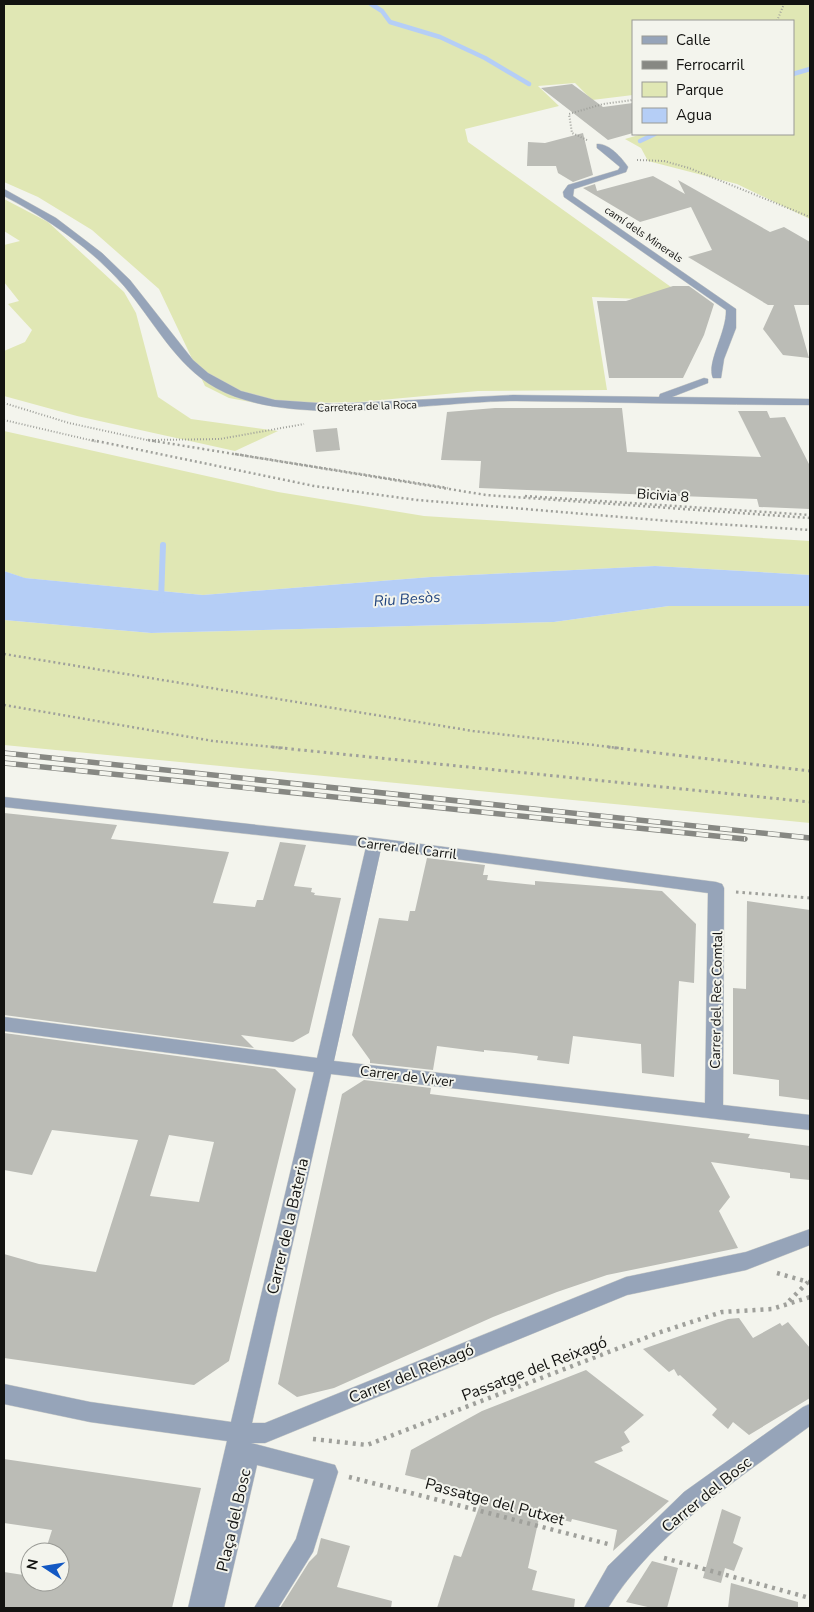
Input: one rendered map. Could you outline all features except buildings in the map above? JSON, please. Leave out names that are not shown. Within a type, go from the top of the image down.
[{"type":"street","points":[[600,146],[621,164]]},
{"type":"street","name":"camí dels Minerals","points":[[621,164],[624,167],[622,172],[576,185],[568,192],[569,197],[731,308],[732,326],[718,359],[717,376]]},
{"type":"street","name":"Carretera de la Roca","points":[[4,192],[54,220],[79,238],[124,280],[188,361],[210,380],[244,396],[280,405],[333,408],[513,398],[810,402]]},
{"type":"street","points":[[655,399],[704,381]]},
{"type":"street","name":"Carrer del Carril","points":[[4,802],[375,843],[716,888]]},
{"type":"street","name":"Carrer de la Bateria","points":[[199,1608],[375,843]]},
{"type":"street","name":"Carrer del Rec Comtal","points":[[714,1112],[716,888]]},
{"type":"street","name":"Carrer de Viver","points":[[4,1024],[324,1066],[810,1123]]},
{"type":"street","name":"Carrer del Reixagó","points":[[4,1394],[90,1412],[239,1434],[265,1433],[626,1286],[746,1261],[810,1237]]},
{"type":"street","name":"Carrer del Bosc","points":[[595,1608],[616,1574],[692,1500],[810,1414]]},
{"type":"street","name":"Plaça del Bosc","points":[[213,1608],[249,1453],[327,1472],[306,1544],[265,1608]]},
{"type":"path","points":[[777,20],[784,4]]},
{"type":"path","points":[[600,146],[572,133],[569,114],[603,104],[632,100]]},
{"type":"path","points":[[621,164],[650,159],[689,168],[810,217]]},
{"type":"path","points":[[4,403],[69,423],[146,440],[456,491],[514,497],[810,516]]},
{"type":"path","points":[[4,420],[140,451],[305,484],[398,497],[669,521],[810,530]]},
{"type":"path","points":[[146,440],[220,440],[308,423]]},
{"type":"path","points":[[4,654],[473,731],[810,771]]},
{"type":"path","points":[[4,705],[212,741],[810,802]]},
{"type":"path","points":[[716,888],[737,892],[810,898]]},
{"type":"path","points":[[768,1271],[808,1282],[784,1305]]},
{"type":"path","name":"Passatge del Reixagó","points":[[302,1437],[367,1445],[658,1333],[722,1312],[772,1309],[810,1297]]},
{"type":"path","name":"Passatge del Putxet","points":[[367,1481],[617,1546]]},
{"type":"path","points":[[664,1558],[810,1598]]},
{"type":"green space","points":[[4,4],[810,4],[810,219],[737,184],[648,161],[641,148],[625,139],[639,135],[794,135],[794,20],[632,20],[632,95],[592,100],[575,83],[538,86],[559,106],[465,129],[468,142],[685,297],[640,299],[592,297],[607,390],[478,391],[360,402],[262,404],[229,398],[205,386],[159,289],[92,230],[38,197],[4,182]]},
{"type":"green space","points":[[4,199],[48,222],[124,292],[136,313],[158,397],[191,419],[278,431],[235,451],[77,416],[4,396],[4,351],[25,342],[32,330],[8,304],[19,301],[4,282],[4,245],[20,241],[4,231]]},
{"type":"green space","points":[[4,431],[278,492],[424,516],[810,541],[810,575],[655,566],[431,577],[203,595],[24,578],[4,571]]},
{"type":"green space","points":[[669,606],[810,606],[810,823],[4,745],[4,620],[151,633],[554,622]]},
{"type":"water","name":"Riu Besòs","points":[[655,566],[810,575],[810,606],[669,606],[554,622],[151,633],[4,620],[4,571],[25,578],[203,595],[431,577]]},
{"type":"waterway","points":[[371,4],[382,11],[390,22],[440,37],[485,58],[529,84]]},
{"type":"waterway","points":[[794,74],[810,69]]},
{"type":"waterway","points":[[640,141],[653,135]]},
{"type":"waterway","points":[[161,600],[163,545]]},
{"type":"railway","points":[[4,753],[810,838]]},
{"type":"railway","points":[[4,763],[745,839]]}]
